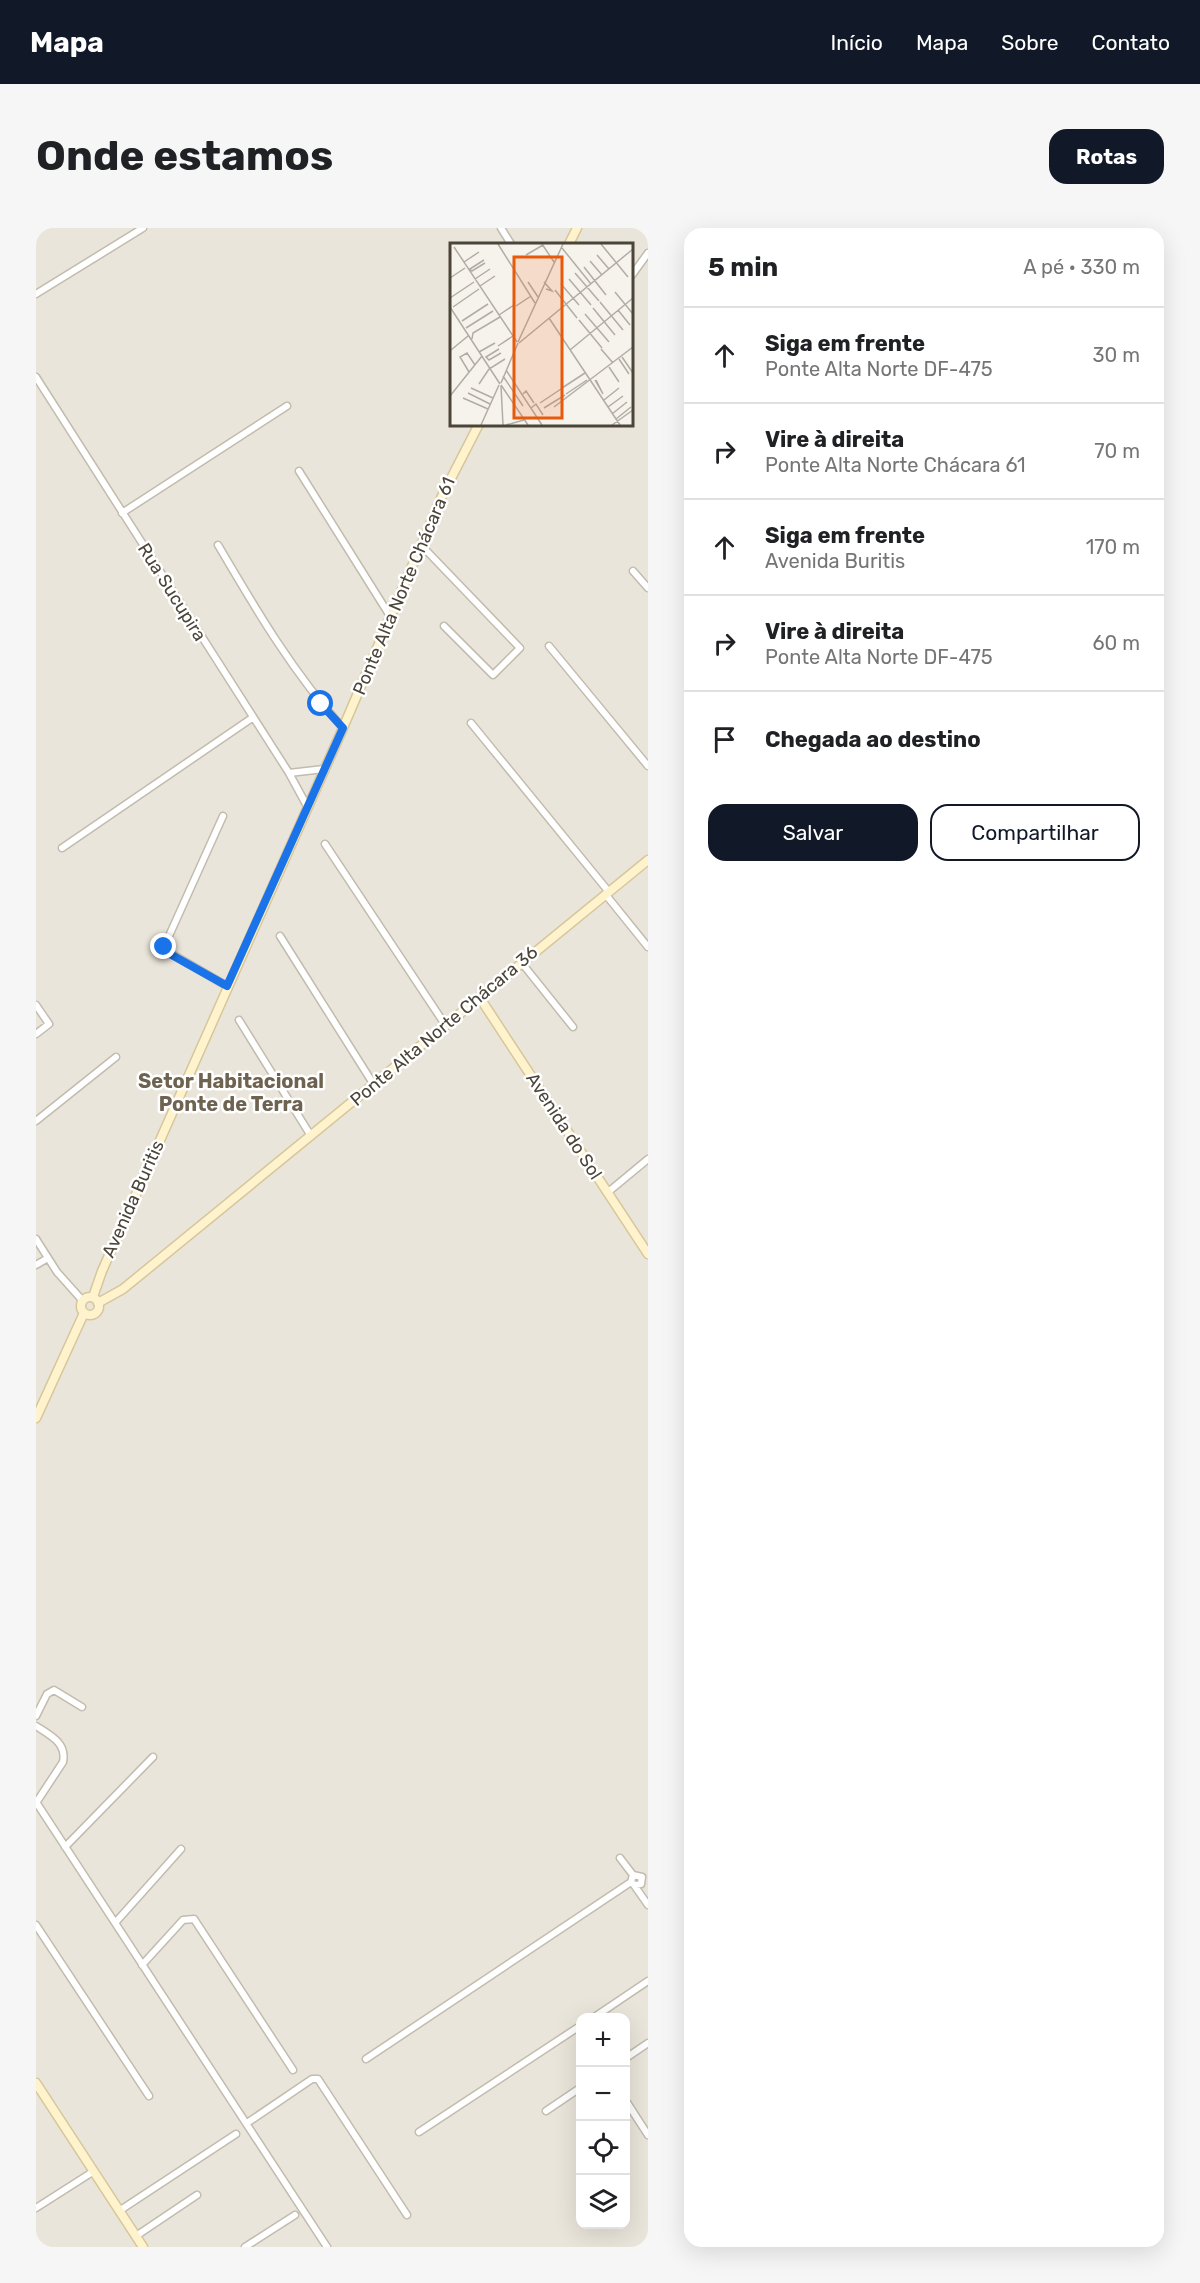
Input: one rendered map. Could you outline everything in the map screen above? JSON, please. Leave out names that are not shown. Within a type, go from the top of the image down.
[{"type":"street","points":[[36,294],[143,228]]},
{"type":"street","points":[[501,228],[511,243]]},
{"type":"street","points":[[570,243],[577,228]]},
{"type":"street","points":[[633,274],[648,253]]},
{"type":"street","name":"Rua Sucupira","points":[[36,377],[289,773],[307,806]]},
{"type":"street","points":[[122,513],[287,406]]},
{"type":"street","name":"Ponte Alta Norte Chácara 61","points":[[307,806],[421,545],[478,426]]},
{"type":"street","points":[[299,471],[390,616]]},
{"type":"street","points":[[218,544],[313,695],[343,728]]},
{"type":"street","points":[[421,545],[520,648],[493,675],[444,626]]},
{"type":"street","points":[[633,571],[648,588]]},
{"type":"street","points":[[549,646],[648,766]]},
{"type":"street","points":[[62,848],[252,718]]},
{"type":"street","points":[[471,723],[648,947]]},
{"type":"street","points":[[289,773],[324,769]]},
{"type":"street","name":"Avenida Buritis","points":[[96,1300],[102,1271],[307,806]]},
{"type":"street","points":[[223,816],[164,947],[170,954],[227,986]]},
{"type":"street","points":[[325,844],[446,1026]]},
{"type":"street","name":"Ponte Alta Norte Chácara 36","points":[[96,1300],[123,1289],[648,860]]},
{"type":"street","points":[[280,936],[374,1085]]},
{"type":"street","points":[[521,962],[573,1027]]},
{"type":"street","name":"Avenida do Sol","points":[[480,999],[648,1254]]},
{"type":"street","points":[[36,1005],[49,1024],[36,1034]]},
{"type":"street","points":[[239,1020],[311,1136]]},
{"type":"street","points":[[36,1121],[116,1057]]},
{"type":"street","points":[[607,1193],[648,1159]]},
{"type":"street","points":[[36,1239],[48,1258],[82,1300],[84,1314],[36,1418]]},
{"type":"street","points":[[36,1265],[48,1258]]},
{"type":"street","points":[[82,1300],[88,1296],[96,1300],[96,1314],[90,1316],[84,1314]]},
{"type":"street","points":[[36,1716],[46,1694],[54,1690],[82,1707]]},
{"type":"street","points":[[36,1726],[62,1747],[64,1755],[63,1762],[36,1803],[327,2247]]},
{"type":"street","points":[[64,1847],[153,1757]]},
{"type":"street","points":[[115,1923],[181,1849]]},
{"type":"street","points":[[620,1858],[648,1905]]},
{"type":"street","points":[[366,2060],[633,1881],[644,1877],[648,1889]]},
{"type":"street","points":[[142,1965],[183,1920],[194,1919],[293,2070]]},
{"type":"street","points":[[36,1925],[149,2096]]},
{"type":"street","points":[[600,2013],[648,1981]]},
{"type":"street","points":[[419,2132],[576,2029]]},
{"type":"street","points":[[630,2055],[648,2043]]},
{"type":"street","points":[[247,2123],[312,2079],[318,2079],[408,2215]]},
{"type":"street","points":[[36,2084],[143,2247]]},
{"type":"street","points":[[546,2111],[576,2091]]},
{"type":"street","points":[[630,2107],[648,2135]]},
{"type":"street","points":[[119,2211],[236,2134]]},
{"type":"street","points":[[36,2208],[93,2171]]},
{"type":"street","points":[[136,2236],[197,2195]]},
{"type":"street","points":[[245,2247],[295,2215]]},
{"type":"shaded area","points":[[36,228],[648,228],[648,2247],[36,2247]]},
{"type":"district","name":"Setor Habitacional Ponte de Terra","points":[[231,1092]]},
{"type":"route","points":[[164,947],[170,954],[227,986],[343,728],[321,704]]}]
